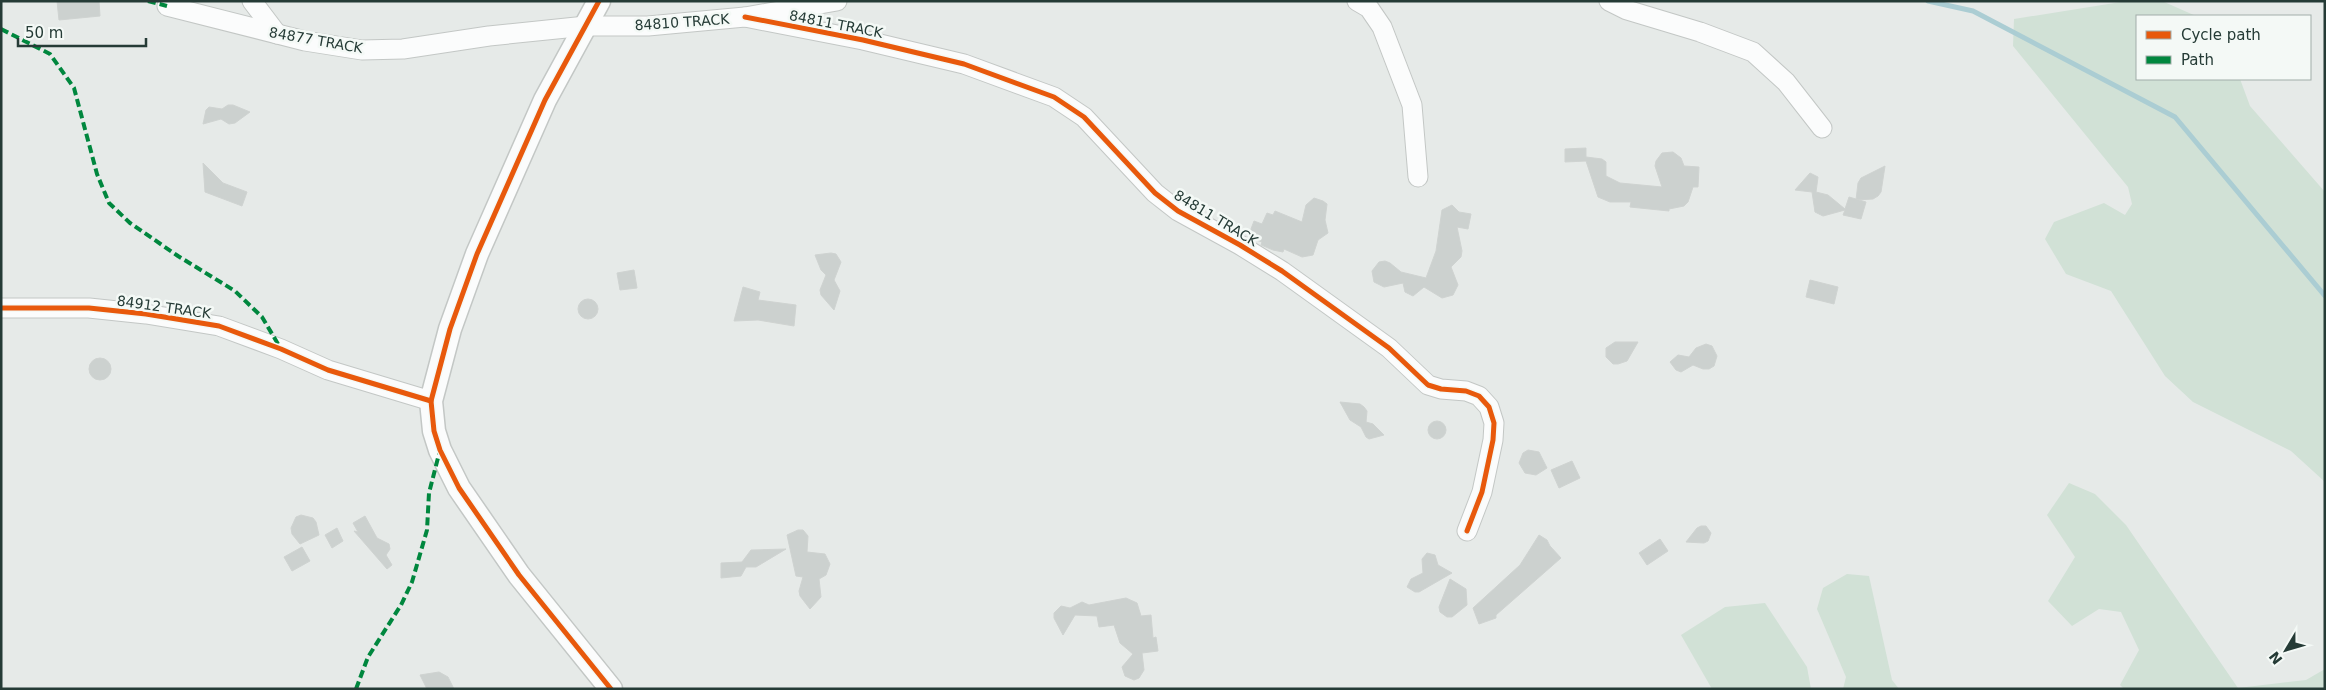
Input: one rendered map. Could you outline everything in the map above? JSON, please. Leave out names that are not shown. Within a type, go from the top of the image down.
[{"type":"street","points":[[252,1],[277,34]]},
{"type":"street","points":[[599,1],[545,100],[477,254],[450,329],[431,401],[434,431],[440,450],[459,488],[520,575],[611,689]]},
{"type":"street","name":"84810 TRACK","points":[[586,26],[648,26],[745,17],[837,1]]},
{"type":"street","points":[[1357,1],[1369,8],[1382,27],[1412,105],[1418,177]]},
{"type":"street","points":[[1609,1],[1627,10],[1700,32],[1753,52],[1786,82],[1822,128]]},
{"type":"street","name":"84877 TRACK","points":[[167,6],[304,41],[371,50],[403,49],[489,36],[586,26]]},
{"type":"street","name":"84811 TRACK","points":[[745,17],[863,40],[964,64],[1054,97],[1084,116],[1156,193],[1178,212],[1240,245],[1290,276],[1389,348],[1428,385],[1479,396],[1489,407],[1494,423],[1482,492],[1467,530]]},
{"type":"street","name":"84912 TRACK","points":[[1,308],[89,308],[146,314],[219,326],[281,349],[328,370],[431,401]]},
{"type":"green space","points":[[2127,1],[2162,1],[2194,15],[2136,15],[2136,80],[2240,80],[2250,106],[2325,192],[2325,482],[2291,451],[2193,402],[2165,376],[2111,291],[2066,274],[2045,239],[2054,222],[2104,203],[2125,215],[2132,204],[2128,187],[2013,46],[2014,19]]},
{"type":"green space","points":[[2069,483],[2095,494],[2126,525],[2238,688],[2306,680],[2325,669],[2325,689],[2124,689],[2120,685],[2139,650],[2121,612],[2099,609],[2072,626],[2048,601],[2075,557],[2047,515]]},
{"type":"green space","points":[[1847,574],[1869,576],[1892,680],[1899,689],[1843,689],[1846,677],[1817,609],[1823,588]]},
{"type":"green space","points":[[1765,603],[1807,667],[1811,689],[1712,689],[1681,635],[1725,607]]},
{"type":"building","points":[[57,1],[99,1],[100,16],[59,20]]},
{"type":"building","points":[[228,105],[233,105],[250,112],[235,123],[229,124],[221,119],[203,124],[206,110],[209,107],[222,109]]},
{"type":"building","points":[[1586,148],[1586,157],[1602,159],[1606,162],[1606,176],[1620,183],[1662,187],[1655,166],[1656,161],[1662,153],[1673,152],[1681,158],[1684,166],[1699,167],[1698,187],[1693,187],[1688,202],[1684,206],[1669,209],[1669,211],[1630,207],[1631,202],[1610,202],[1598,197],[1586,161],[1565,162],[1565,149]]},
{"type":"building","points":[[203,163],[223,183],[247,192],[242,206],[205,192]]},
{"type":"building","points":[[1885,166],[1881,192],[1878,196],[1873,199],[1856,200],[1858,183],[1861,178]]},
{"type":"building","points":[[1810,173],[1818,177],[1816,192],[1828,195],[1845,209],[1849,197],[1866,202],[1861,219],[1843,215],[1845,210],[1823,216],[1815,212],[1812,192],[1795,190]]},
{"type":"building","points":[[1314,198],[1327,204],[1325,220],[1328,233],[1318,240],[1313,255],[1302,257],[1284,249],[1283,252],[1273,250],[1261,245],[1262,242],[1248,237],[1254,221],[1262,224],[1267,213],[1273,215],[1275,211],[1302,222],[1306,205]]},
{"type":"building","points":[[1452,205],[1459,212],[1471,214],[1468,229],[1457,227],[1462,251],[1461,257],[1451,267],[1458,285],[1453,295],[1442,298],[1424,287],[1413,296],[1405,292],[1403,283],[1384,287],[1374,282],[1372,271],[1379,262],[1385,261],[1401,272],[1426,278],[1436,251],[1442,210]]},
{"type":"building","points":[[836,254],[841,262],[834,280],[840,291],[834,310],[821,295],[820,290],[826,275],[821,270],[815,255]]},
{"type":"building","points":[[634,270],[637,288],[620,290],[617,273]]},
{"type":"building","points":[[1810,280],[1838,287],[1834,304],[1806,297]]},
{"type":"building","points":[[743,287],[760,292],[758,300],[796,305],[794,326],[758,320],[734,321]]},
{"type":"building","points":[[584,299],[592,299],[598,305],[598,313],[592,319],[584,319],[578,313],[578,305]]},
{"type":"building","points":[[1615,342],[1638,342],[1627,361],[1613,364],[1606,357],[1606,348]]},
{"type":"building","points":[[1706,344],[1712,346],[1717,356],[1714,366],[1709,369],[1693,365],[1681,372],[1676,370],[1670,362],[1678,355],[1689,357],[1696,348]]},
{"type":"building","points":[[96,358],[104,358],[111,365],[111,373],[104,380],[96,380],[89,373],[89,365]]},
{"type":"building","points":[[1340,402],[1360,404],[1364,407],[1367,411],[1366,422],[1373,424],[1384,435],[1369,439],[1366,437],[1361,427],[1350,420]]},
{"type":"building","points":[[1433,421],[1441,421],[1446,426],[1444,437],[1433,439],[1428,434],[1428,426]]},
{"type":"building","points":[[1528,450],[1539,452],[1547,468],[1536,475],[1525,473],[1519,463],[1523,453]]},
{"type":"building","points":[[1572,461],[1580,478],[1559,488],[1551,470]]},
{"type":"building","points":[[301,515],[313,518],[319,535],[300,544],[292,534],[291,528],[296,517]]},
{"type":"building","points":[[365,516],[377,538],[389,544],[390,549],[386,555],[392,565],[387,569],[354,531],[358,532],[353,523]]},
{"type":"building","points":[[1706,526],[1711,533],[1708,541],[1704,543],[1686,542],[1697,528]]},
{"type":"building","points":[[337,528],[343,541],[332,548],[325,535]]},
{"type":"building","points":[[803,530],[808,536],[807,552],[825,554],[830,564],[826,575],[819,579],[821,597],[810,609],[800,596],[799,591],[803,577],[796,576],[787,535]]},
{"type":"building","points":[[1539,535],[1547,540],[1561,558],[1496,615],[1496,618],[1479,624],[1473,608],[1520,565]]},
{"type":"building","points":[[1660,539],[1668,551],[1647,565],[1639,553]]},
{"type":"building","points":[[302,547],[310,561],[292,571],[284,557]]},
{"type":"building","points":[[786,549],[756,567],[746,567],[741,576],[721,578],[721,563],[742,562],[751,550]]},
{"type":"building","points":[[1427,553],[1435,555],[1438,565],[1452,573],[1419,592],[1415,592],[1407,587],[1411,579],[1423,573],[1422,559]]},
{"type":"building","points":[[1450,579],[1466,589],[1467,605],[1452,617],[1447,617],[1440,612],[1439,607]]},
{"type":"building","points":[[1126,598],[1137,603],[1141,616],[1151,615],[1153,638],[1156,637],[1158,651],[1142,653],[1144,670],[1139,678],[1134,680],[1125,676],[1122,667],[1133,654],[1120,643],[1114,625],[1099,627],[1097,616],[1075,615],[1063,635],[1054,618],[1054,613],[1061,606],[1070,608],[1082,602],[1089,605]]},
{"type":"building","points":[[439,672],[448,677],[454,689],[427,689],[420,675]]},
{"type":"waterway","points":[[1928,1],[1973,11],[2175,117],[2325,296]]},
{"type":"marked path","points":[[148,1],[167,6]]},
{"type":"marked path","points":[[1,29],[50,54],[74,88],[97,174],[109,203],[130,223],[178,256],[235,291],[262,317],[281,349]]},
{"type":"marked path","points":[[356,689],[368,657],[401,605],[412,582],[427,530],[429,493],[440,450]]},
{"type":"cycle path","points":[[599,1],[545,100],[477,254],[450,329],[431,401],[434,431],[440,450],[459,488],[519,575],[611,689]]},
{"type":"cycle path","points":[[745,17],[863,40],[964,64],[1054,97],[1084,117],[1155,193],[1178,211],[1240,245],[1282,271],[1389,348],[1428,385],[1441,389],[1466,391],[1479,396],[1489,407],[1494,423],[1493,440],[1482,492],[1467,531]]},
{"type":"cycle path","points":[[1,308],[89,308],[146,314],[219,326],[281,349],[328,370],[431,401]]}]
